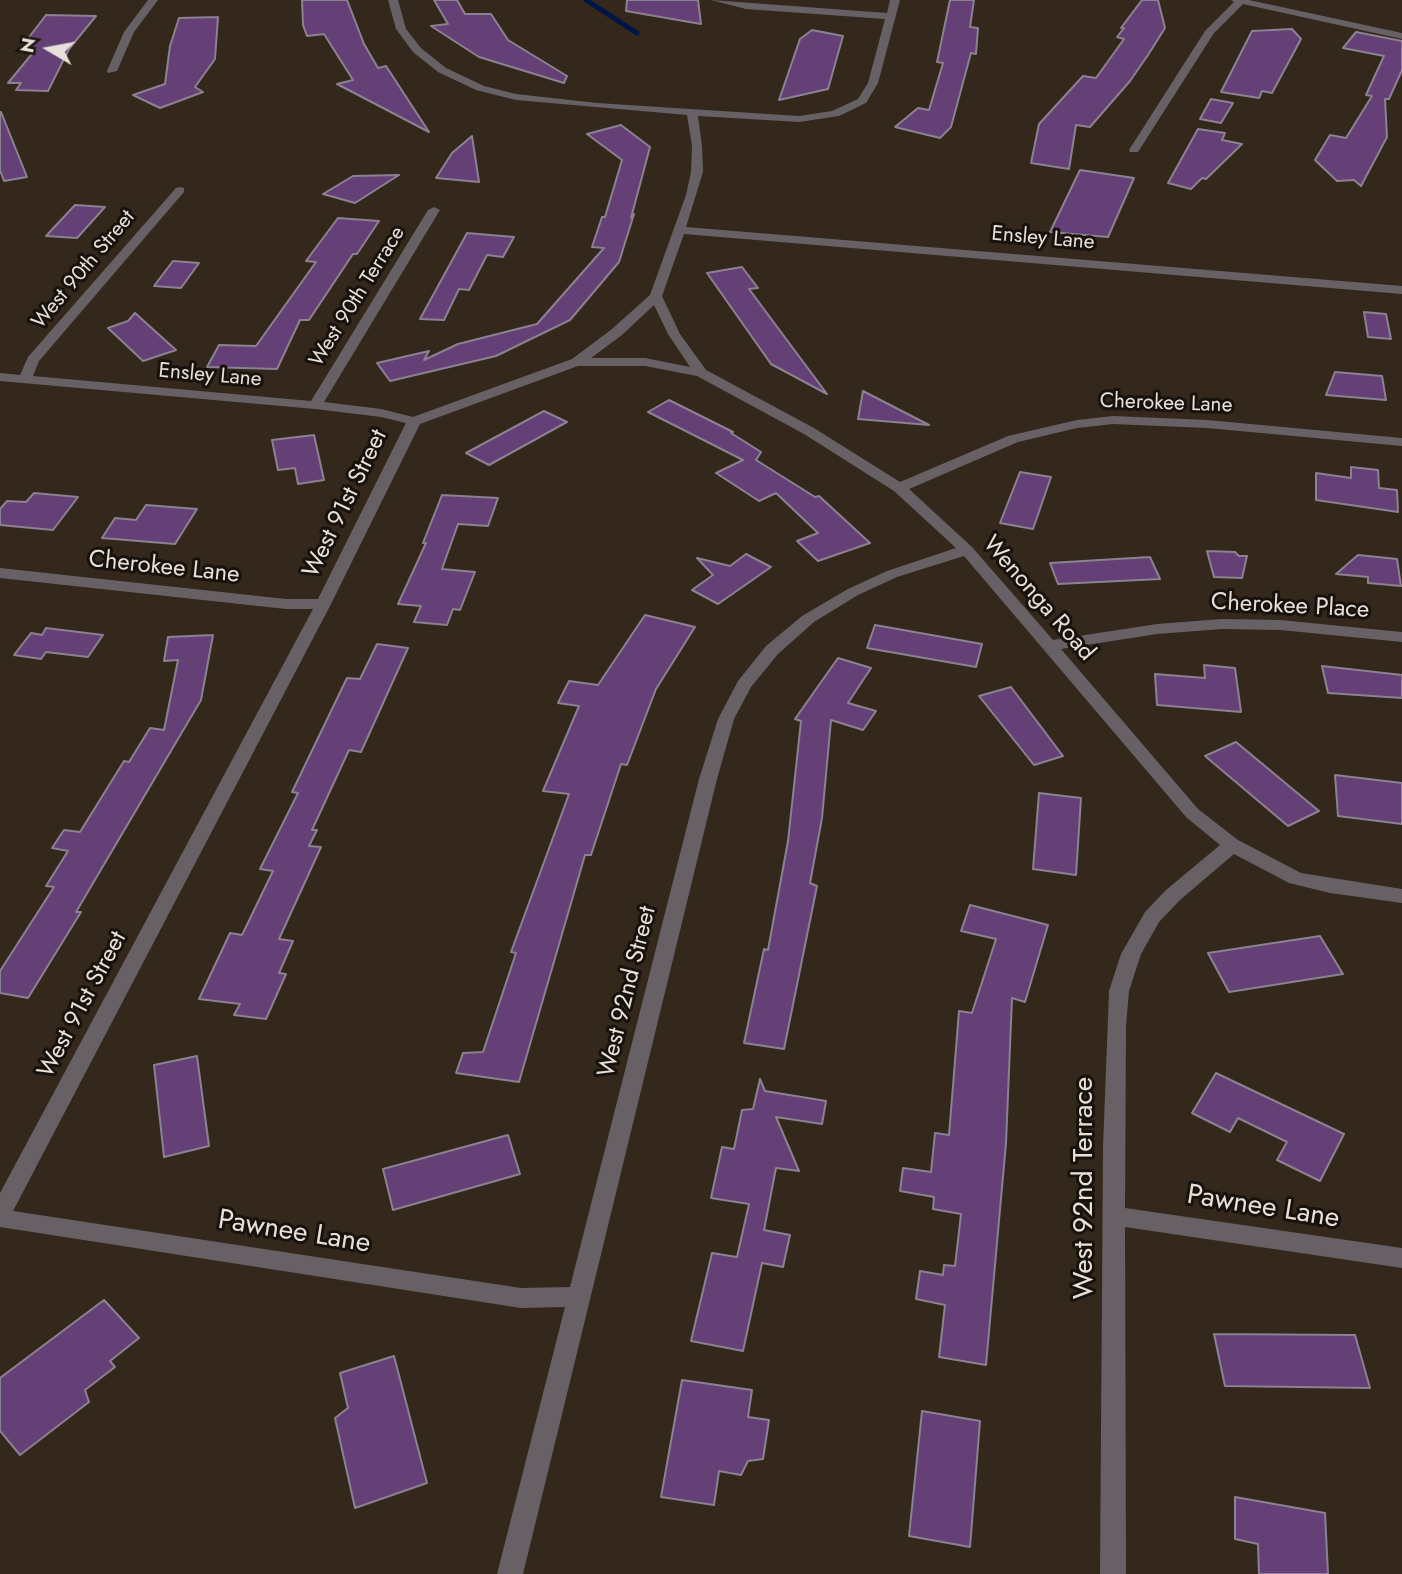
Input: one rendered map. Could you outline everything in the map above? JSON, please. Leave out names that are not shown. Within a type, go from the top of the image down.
[{"type":"street","points":[[112,71],[129,32],[153,0]]},
{"type":"street","points":[[393,0],[401,29],[410,42],[442,71],[465,82],[516,97],[692,113],[799,119],[820,117],[852,108],[869,92],[895,0]]},
{"type":"street","points":[[716,0],[746,6],[890,16]]},
{"type":"street","points":[[1134,150],[1210,31],[1239,1],[1402,36]]},
{"type":"street","name":"West 91st Street","points":[[0,1216],[323,604],[414,421],[577,362],[617,332],[656,296],[697,172],[697,146],[692,113]]},
{"type":"street","name":"West 90th Street","points":[[25,379],[33,360],[180,190]]},
{"type":"street","name":"West 90th Terrace","points":[[316,405],[434,210]]},
{"type":"street","name":"Ensley Lane","points":[[680,230],[1402,290]]},
{"type":"street","name":"Wenonga Road","points":[[656,296],[674,334],[701,373],[809,432],[899,488],[967,550],[1192,813],[1232,845],[1296,878],[1330,886],[1402,896]]},
{"type":"street","points":[[577,362],[645,362],[701,373]]},
{"type":"street","name":"Ensley Lane","points":[[0,377],[316,405],[382,413],[414,421]]},
{"type":"street","name":"Cherokee Lane","points":[[899,488],[1013,439],[1077,424],[1169,421],[1402,442]]},
{"type":"street","name":"West 92nd Street","points":[[510,1574],[708,779],[726,719],[744,685],[772,650],[808,619],[853,592],[892,574],[967,550]]},
{"type":"street","name":"Cherokee Lane","points":[[0,573],[286,604],[323,604]]},
{"type":"street","name":"Cherokee Place","points":[[1050,646],[1157,628],[1223,624],[1280,625],[1402,637]]},
{"type":"street","name":"West 92nd Terrace","points":[[1113,1574],[1116,1026],[1123,978],[1131,954],[1152,917],[1172,895],[1232,845]]},
{"type":"street","name":"Pawnee Lane","points":[[0,1216],[521,1298],[580,1297]]},
{"type":"street","name":"Pawnee Lane","points":[[1116,1216],[1402,1258]]},
{"type":"building","points":[[302,0],[347,0],[364,44],[378,68],[386,66],[429,132],[337,84],[353,80],[324,34],[307,36],[303,25]]},
{"type":"building","points":[[434,0],[457,0],[465,14],[491,14],[508,40],[567,76],[564,83],[479,57],[431,26],[448,24]]},
{"type":"building","points":[[627,0],[698,0],[701,24],[626,11]]},
{"type":"building","points":[[950,0],[974,0],[970,27],[978,28],[976,54],[971,53],[951,127],[940,138],[895,127],[918,108],[929,110],[943,63],[937,62]]},
{"type":"building","points":[[1142,0],[1158,0],[1165,28],[1148,55],[1130,81],[1090,127],[1076,125],[1069,169],[1031,163],[1039,124],[1083,76],[1096,78],[1124,39],[1117,37],[1124,28],[1121,28]]},
{"type":"building","points":[[46,15],[96,16],[69,49],[48,91],[16,90],[21,83],[8,83],[36,49],[20,49]]},
{"type":"building","points":[[218,17],[215,59],[195,87],[203,92],[160,108],[133,95],[165,84],[170,46],[179,18]]},
{"type":"building","points":[[1292,29],[1301,39],[1272,93],[1262,91],[1259,98],[1221,92],[1252,31]]},
{"type":"building","points":[[812,30],[843,36],[828,89],[779,100],[800,39]]},
{"type":"building","points":[[1356,32],[1402,41],[1402,70],[1389,99],[1385,99],[1387,137],[1361,186],[1354,180],[1337,181],[1315,160],[1330,135],[1346,138],[1372,96],[1366,95],[1384,56],[1343,48]]},
{"type":"building","points":[[1211,99],[1233,103],[1221,123],[1200,119]]},
{"type":"building","points":[[0,112],[27,177],[4,181],[0,170]]},
{"type":"building","points":[[621,125],[650,147],[631,218],[634,214],[619,262],[570,320],[496,356],[390,381],[377,363],[429,351],[424,360],[458,344],[537,324],[604,248],[592,247],[602,217],[605,217],[622,160],[587,134]]},
{"type":"building","points":[[1198,129],[1225,133],[1222,140],[1242,144],[1206,179],[1202,178],[1191,189],[1168,183]]},
{"type":"building","points":[[472,136],[479,182],[436,178],[452,153]]},
{"type":"building","points":[[1080,170],[1134,178],[1108,237],[1050,232]]},
{"type":"building","points":[[399,175],[355,203],[323,194],[353,176]]},
{"type":"building","points":[[75,205],[105,207],[77,238],[46,236]]},
{"type":"building","points":[[338,218],[379,221],[357,254],[353,254],[309,320],[300,320],[277,369],[207,367],[219,345],[256,346],[316,262],[306,261]]},
{"type":"building","points":[[467,233],[514,237],[503,257],[487,255],[469,290],[459,289],[444,320],[420,319]]},
{"type":"building","points":[[173,261],[199,263],[181,288],[154,286]]},
{"type":"building","points":[[742,267],[758,288],[749,289],[827,394],[771,364],[707,273]]},
{"type":"building","points":[[1364,312],[1386,314],[1391,339],[1368,337]]},
{"type":"building","points":[[135,313],[176,350],[143,361],[108,328],[128,321]]},
{"type":"building","points":[[1335,372],[1382,376],[1386,400],[1326,395]]},
{"type":"building","points":[[863,391],[929,425],[858,419]]},
{"type":"building","points":[[669,400],[733,432],[731,433],[761,452],[756,460],[815,497],[819,496],[870,543],[818,561],[797,541],[818,533],[776,493],[759,501],[716,473],[743,460],[648,412]]},
{"type":"building","points":[[544,411],[567,422],[489,465],[466,453]]},
{"type":"building","points":[[314,435],[324,480],[298,484],[295,468],[278,470],[272,440]]},
{"type":"building","points":[[1351,467],[1378,470],[1379,488],[1397,490],[1398,512],[1316,500],[1316,473],[1351,478]]},
{"type":"building","points":[[1020,472],[1051,477],[1033,529],[1000,523]]},
{"type":"building","points":[[34,493],[78,497],[53,530],[0,525],[0,509],[7,501],[26,502]]},
{"type":"building","points":[[442,495],[498,498],[488,526],[458,524],[442,569],[475,572],[460,610],[453,609],[447,625],[414,622],[421,606],[398,604],[426,543],[423,543]]},
{"type":"building","points":[[146,505],[197,509],[175,544],[102,538],[115,518],[136,520]]},
{"type":"building","points":[[1207,551],[1235,552],[1239,556],[1247,556],[1242,578],[1214,577]]},
{"type":"building","points":[[746,554],[771,567],[718,604],[692,590],[713,575],[697,558],[730,566]]},
{"type":"building","points":[[1358,555],[1397,559],[1401,586],[1368,583],[1368,577],[1336,574]]},
{"type":"building","points":[[1150,557],[1160,579],[1058,584],[1050,563]]},
{"type":"building","points":[[645,615],[695,627],[656,689],[627,765],[621,764],[591,855],[585,855],[519,1082],[456,1073],[463,1053],[483,1052],[516,953],[511,952],[569,794],[543,791],[579,706],[558,703],[569,681],[598,685]]},
{"type":"building","points":[[875,625],[982,644],[976,667],[867,648]]},
{"type":"building","points":[[46,628],[103,635],[88,657],[46,652],[41,659],[14,655],[31,633],[42,635]]},
{"type":"building","points":[[213,635],[201,700],[76,912],[81,912],[28,998],[0,993],[0,971],[54,887],[46,886],[68,851],[52,848],[64,830],[80,832],[124,761],[129,762],[150,728],[164,730],[178,660],[164,661],[168,637]]},
{"type":"building","points":[[377,644],[408,648],[361,752],[349,750],[312,830],[317,830],[309,846],[321,847],[279,939],[293,941],[279,973],[286,974],[266,1019],[234,1015],[240,1004],[199,999],[230,933],[242,935],[273,871],[260,869],[298,793],[292,792],[347,678],[360,679]]},
{"type":"building","points":[[838,658],[871,668],[848,703],[876,711],[863,730],[831,720],[822,818],[810,883],[817,886],[784,1049],[744,1043],[764,949],[768,950],[788,841],[801,721],[795,719]]},
{"type":"building","points":[[1204,665],[1235,668],[1241,712],[1157,705],[1155,674],[1205,678]]},
{"type":"building","points":[[1322,666],[1402,675],[1402,698],[1328,693]]},
{"type":"building","points":[[1011,687],[1063,756],[1034,765],[979,696]]},
{"type":"building","points":[[1236,742],[1319,811],[1288,826],[1205,756]]},
{"type":"building","points":[[1335,775],[1402,783],[1402,824],[1338,816]]},
{"type":"building","points":[[1039,793],[1081,798],[1076,875],[1033,869]]},
{"type":"building","points":[[970,905],[1048,925],[1025,1002],[1012,998],[1006,1143],[986,1365],[939,1357],[945,1305],[916,1299],[920,1271],[943,1275],[944,1265],[955,1266],[961,1214],[933,1209],[934,1197],[900,1191],[903,1168],[931,1172],[935,1133],[949,1135],[959,1011],[972,1013],[996,939],[961,931]]},
{"type":"building","points":[[1320,936],[1343,974],[1229,992],[1208,953]]},
{"type":"building","points":[[197,1056],[209,1146],[164,1157],[154,1065]]},
{"type":"building","points":[[1216,1073],[1344,1134],[1320,1181],[1277,1160],[1287,1142],[1238,1118],[1230,1132],[1192,1113]]},
{"type":"building","points":[[760,1079],[765,1091],[826,1101],[822,1124],[776,1117],[799,1171],[776,1168],[764,1230],[790,1235],[783,1267],[762,1263],[743,1351],[691,1341],[712,1253],[737,1257],[749,1204],[711,1198],[722,1147],[734,1149],[742,1110],[753,1109]]},
{"type":"building","points":[[508,1135],[520,1174],[393,1210],[383,1169]]},
{"type":"building","points":[[104,1300],[139,1338],[110,1361],[115,1367],[85,1390],[89,1402],[20,1455],[0,1431],[0,1378]]},
{"type":"building","points":[[1214,1334],[1355,1335],[1370,1388],[1225,1386]]},
{"type":"building","points":[[394,1356],[427,1483],[355,1508],[335,1418],[348,1408],[340,1373]]},
{"type":"building","points":[[682,1380],[752,1390],[748,1417],[769,1420],[763,1459],[748,1461],[741,1475],[719,1471],[714,1505],[661,1497]]},
{"type":"building","points":[[922,1411],[980,1421],[970,1547],[909,1536]]},
{"type":"building","points":[[1235,1497],[1325,1513],[1328,1574],[1259,1574],[1258,1544],[1235,1539]]},
{"type":"waterway","points":[[586,0],[637,33]]}]
